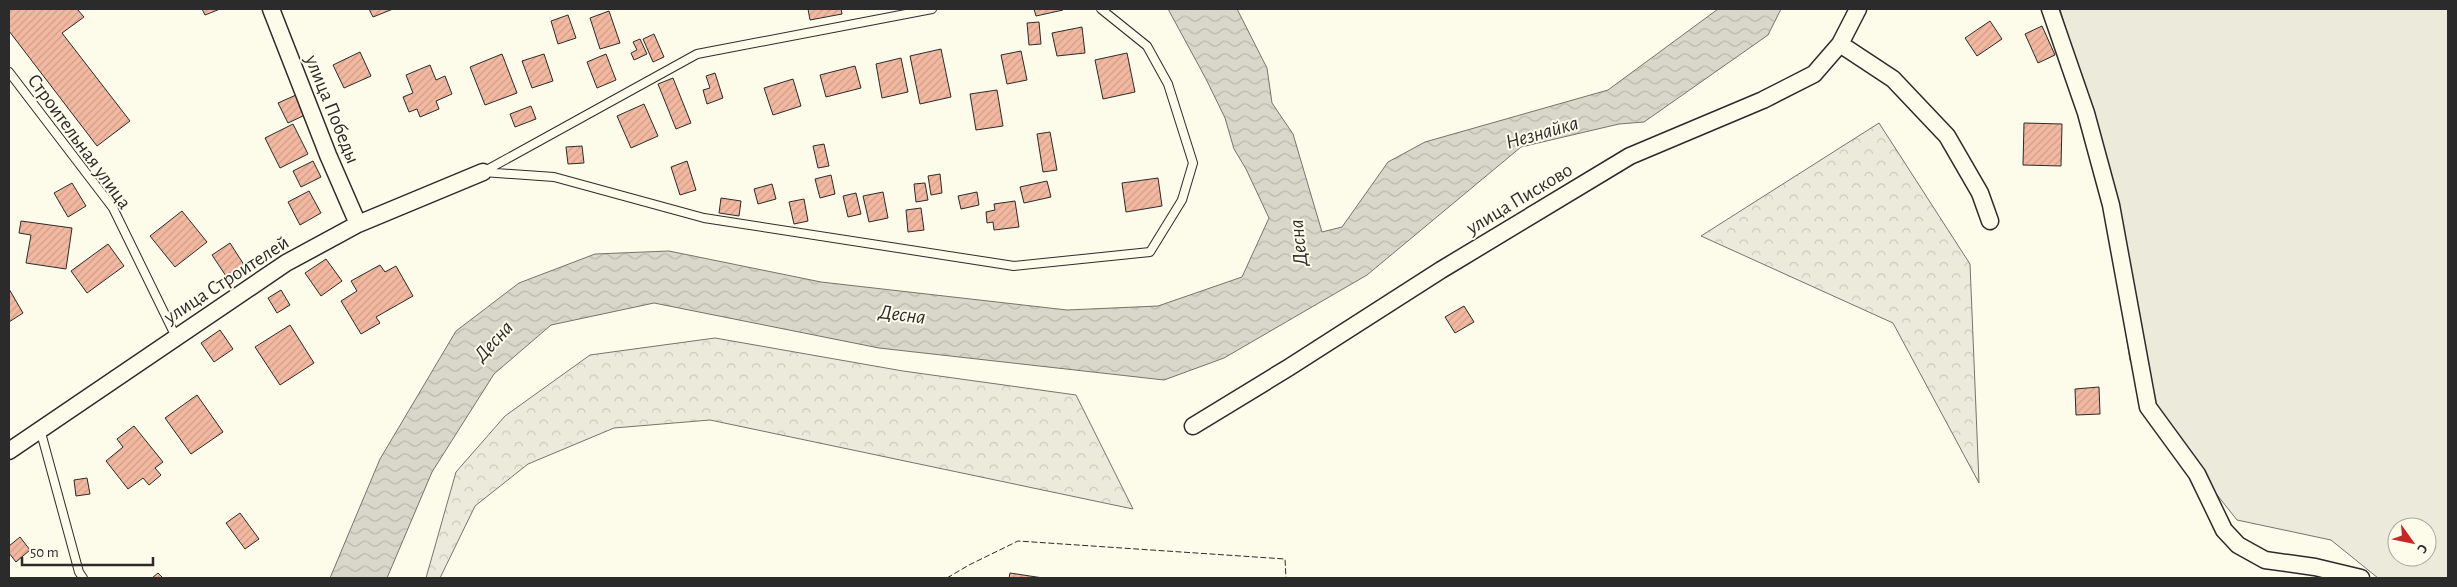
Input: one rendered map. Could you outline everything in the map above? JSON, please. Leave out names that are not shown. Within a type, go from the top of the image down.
[{"type":"street","name":"улица Победы","points":[[271,9],[328,155],[358,224]]},
{"type":"street","name":"улица Писково","points":[[1193,426],[1441,270],[1630,156],[1763,100],[1814,74],[1840,44],[1858,9]]},
{"type":"street","points":[[2050,9],[2086,113],[2111,205],[2148,407],[2197,474],[2224,530],[2238,544],[2265,560],[2315,567],[2361,578]]},
{"type":"street","points":[[1840,44],[1893,79],[1947,136],[1980,193],[1990,221]]},
{"type":"street","name":"улица Строителей","points":[[9,451],[286,263],[358,224],[483,172]]},
{"type":"lane","points":[[483,172],[697,54],[932,9]]},
{"type":"lane","points":[[483,172],[554,176],[704,218],[1014,266],[1150,252],[1182,200],[1194,163],[1168,84],[1147,46],[1101,9]]},
{"type":"lane","name":"Строительная улица","points":[[9,72],[113,208],[176,337]]},
{"type":"lane","points":[[40,429],[79,572],[83,578]]},
{"type":"green space","points":[[2060,9],[2448,9],[2448,578],[2378,578],[2331,540],[2237,520],[2153,414],[2130,360],[2093,122]]},
{"type":"green space","points":[[1879,123],[1970,264],[1979,483],[1893,323],[1701,236]]},
{"type":"green space","points":[[715,338],[903,371],[1076,395],[1133,509],[710,420],[614,428],[528,464],[475,506],[440,578],[426,578],[456,472],[505,416],[590,355]]},
{"type":"water","points":[[1168,9],[1237,9],[1267,68],[1272,103],[1293,134],[1322,232],[1342,227],[1388,162],[1425,142],[1608,90],[1718,9],[1781,9],[1768,35],[1644,122],[1619,124],[1521,147],[1367,275],[1224,358],[1164,380],[879,348],[654,303],[551,325],[494,374],[432,472],[387,578],[330,578],[380,459],[456,331],[519,283],[595,254],[669,251],[821,282],[1067,310],[1158,306],[1242,277],[1269,218],[1246,169],[1234,149],[1225,118]]},
{"type":"building","points":[[9,9],[77,9],[84,17],[62,33],[130,121],[97,146],[9,31]]},
{"type":"building","points":[[202,9],[220,9],[205,15]]},
{"type":"building","points":[[369,9],[393,9],[373,17]]},
{"type":"building","points":[[808,9],[841,9],[842,14],[810,20]]},
{"type":"building","points":[[1034,9],[1063,9],[1063,10],[1036,16]]},
{"type":"building","points":[[609,11],[620,43],[600,49],[590,18]]},
{"type":"building","points":[[568,15],[576,38],[558,44],[551,21]]},
{"type":"building","points":[[1990,21],[2002,39],[1977,56],[1965,38]]},
{"type":"building","points":[[1039,22],[1041,44],[1029,45],[1027,23]]},
{"type":"building","points":[[2042,26],[2055,55],[2038,63],[2025,34]]},
{"type":"building","points":[[1082,27],[1085,53],[1057,56],[1052,33]]},
{"type":"building","points":[[654,34],[664,57],[653,62],[643,39]]},
{"type":"building","points":[[640,39],[647,54],[634,60],[631,53],[637,50],[633,42]]},
{"type":"building","points":[[941,49],[951,97],[920,104],[910,56]]},
{"type":"building","points":[[1021,51],[1027,80],[1007,84],[1001,55]]},
{"type":"building","points":[[360,52],[371,76],[344,88],[333,65]]},
{"type":"building","points":[[1127,53],[1135,92],[1103,99],[1095,60]]},
{"type":"building","points":[[502,54],[517,93],[485,105],[470,67]]},
{"type":"building","points":[[544,54],[553,81],[532,88],[522,61]]},
{"type":"building","points":[[606,54],[616,80],[597,88],[587,62]]},
{"type":"building","points":[[901,58],[908,92],[882,98],[876,64]]},
{"type":"building","points":[[430,65],[436,80],[445,76],[452,94],[436,101],[439,109],[420,117],[417,109],[409,112],[403,97],[413,93],[406,75]]},
{"type":"building","points":[[855,66],[861,88],[826,97],[820,75]]},
{"type":"building","points":[[715,73],[723,98],[707,104],[703,90],[710,88],[706,76]]},
{"type":"building","points":[[673,78],[691,123],[676,129],[658,84]]},
{"type":"building","points":[[793,79],[801,106],[773,115],[764,88]]},
{"type":"building","points":[[997,90],[1003,126],[976,130],[970,94]]},
{"type":"building","points":[[296,95],[305,115],[288,123],[278,103]]},
{"type":"building","points":[[644,104],[658,136],[631,148],[617,116]]},
{"type":"building","points":[[531,106],[536,119],[515,127],[510,114]]},
{"type":"building","points":[[2024,123],[2062,124],[2061,166],[2023,165]]},
{"type":"building","points":[[293,124],[308,154],[280,168],[265,138]]},
{"type":"building","points":[[1050,132],[1057,170],[1043,172],[1037,134]]},
{"type":"building","points":[[824,144],[829,166],[818,168],[813,146]]},
{"type":"building","points":[[582,146],[584,163],[568,164],[566,147]]},
{"type":"building","points":[[313,161],[321,177],[301,187],[293,171]]},
{"type":"building","points":[[687,161],[696,190],[680,195],[671,167]]},
{"type":"building","points":[[940,174],[942,193],[931,195],[928,176]]},
{"type":"building","points":[[831,175],[835,194],[820,198],[815,179]]},
{"type":"building","points":[[1158,178],[1162,206],[1126,212],[1122,183]]},
{"type":"building","points":[[1047,181],[1051,197],[1024,203],[1020,187]]},
{"type":"building","points":[[72,183],[86,206],[68,217],[54,193]]},
{"type":"building","points":[[925,183],[928,200],[916,202],[914,184]]},
{"type":"building","points":[[772,184],[776,199],[758,204],[754,189]]},
{"type":"building","points":[[309,191],[321,213],[300,225],[288,202]]},
{"type":"building","points":[[883,192],[888,218],[869,222],[863,196]]},
{"type":"building","points":[[977,192],[979,205],[961,209],[958,196]]},
{"type":"building","points":[[856,193],[861,214],[848,217],[843,196]]},
{"type":"building","points":[[721,198],[741,201],[739,216],[719,213]]},
{"type":"building","points":[[804,199],[808,221],[794,224],[789,202]]},
{"type":"building","points":[[1015,201],[1019,227],[994,230],[993,222],[987,223],[986,212],[995,210],[994,204]]},
{"type":"building","points":[[921,208],[924,230],[908,232],[906,210]]},
{"type":"building","points":[[182,211],[207,242],[175,267],[150,236]]},
{"type":"building","points":[[21,221],[72,228],[66,269],[26,263],[31,235],[19,233]]},
{"type":"building","points":[[230,243],[248,271],[230,282],[212,255]]},
{"type":"building","points":[[108,244],[124,266],[87,293],[71,271]]},
{"type":"building","points":[[326,259],[342,281],[321,296],[305,273]]},
{"type":"building","points":[[380,265],[385,272],[396,266],[413,296],[376,317],[380,323],[361,334],[341,301],[357,291],[351,281]]},
{"type":"building","points":[[9,289],[23,313],[9,322]]},
{"type":"building","points":[[281,290],[290,305],[277,313],[268,298]]},
{"type":"building","points":[[1464,306],[1474,322],[1455,333],[1445,317]]},
{"type":"building","points":[[290,325],[314,363],[280,385],[255,347]]},
{"type":"building","points":[[220,330],[233,349],[214,362],[201,343]]},
{"type":"building","points":[[2099,387],[2100,414],[2076,415],[2075,389]]},
{"type":"building","points":[[197,395],[223,432],[191,454],[165,418]]},
{"type":"building","points":[[134,426],[163,462],[155,468],[161,475],[149,485],[143,478],[128,489],[106,461],[123,447],[117,439]]},
{"type":"building","points":[[87,478],[90,494],[76,496],[74,480]]},
{"type":"building","points":[[240,513],[259,539],[245,549],[226,523]]},
{"type":"building","points":[[20,537],[30,550],[16,562],[9,553],[9,546]]},
{"type":"building","points":[[158,573],[163,578],[152,578]]},
{"type":"building","points":[[1010,573],[1043,578],[1009,578]]},
{"type":"fence","points":[[947,578],[1018,541],[1285,559],[1286,578]]},
{"type":"water label","name":"Незнайка","points":[[1542,132]]},
{"type":"water label","name":"Десна","points":[[1298,243]]},
{"type":"water label","name":"Десна","points":[[902,314]]},
{"type":"water label","name":"Десна","points":[[493,341]]}]
